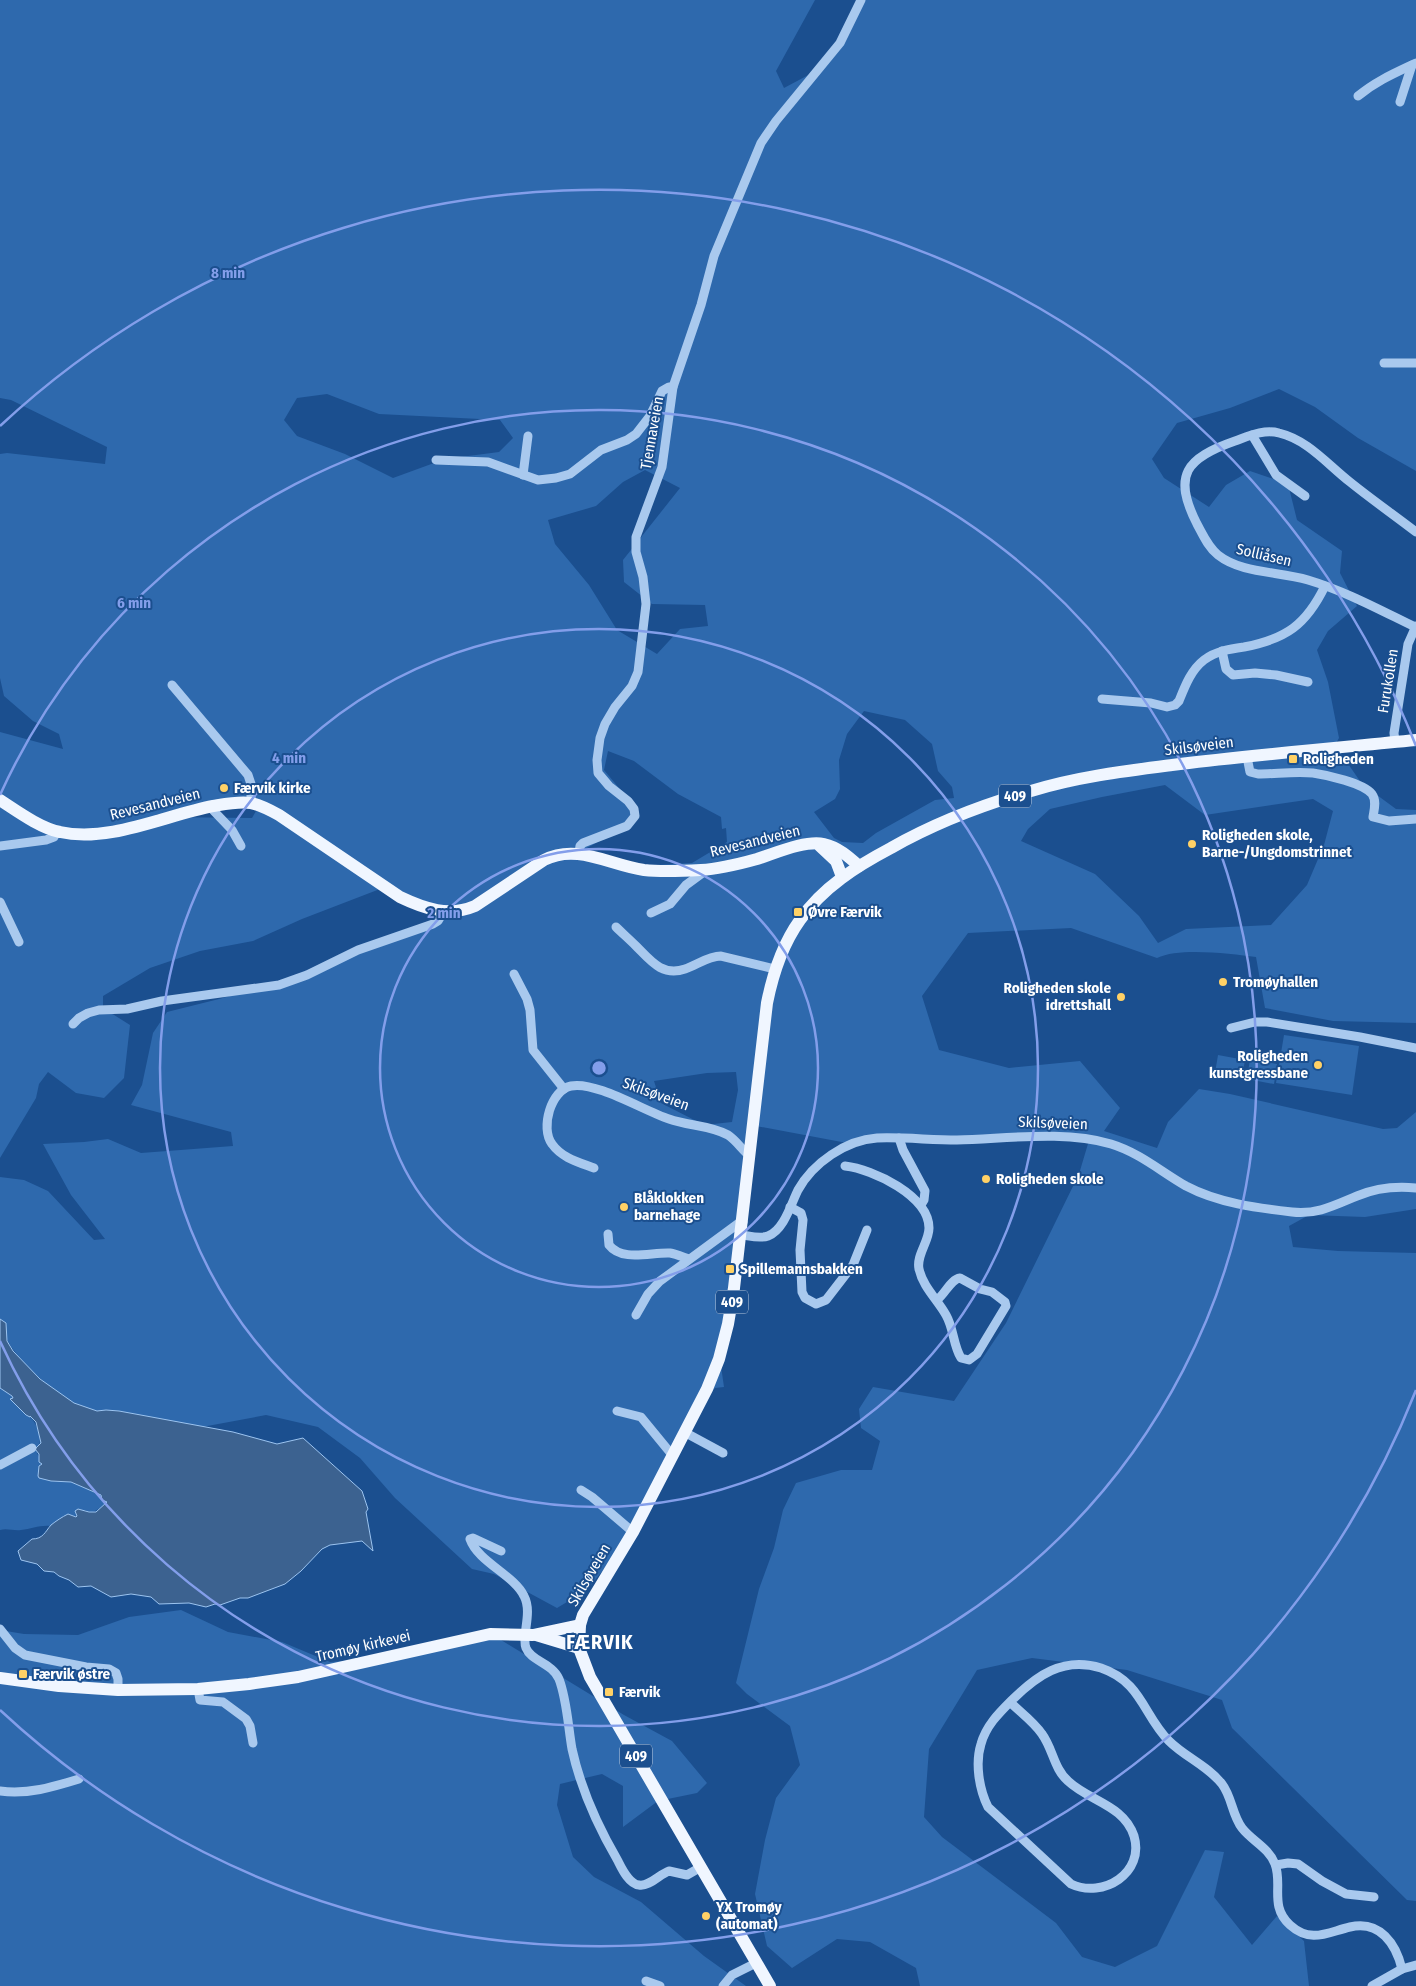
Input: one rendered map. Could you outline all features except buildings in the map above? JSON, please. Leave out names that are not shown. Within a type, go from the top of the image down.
[{"type":"main road","name":"Skilsøveien","points":[[770,1986],[590,1678],[575,1647],[576,1626],[633,1532],[686,1433],[707,1389],[719,1358],[728,1324],[742,1229],[767,1003],[775,969],[783,949],[800,920],[818,898],[842,877],[909,837],[971,810],[1032,790],[1086,778],[1149,768],[1416,740]]},
{"type":"main road","name":"Revesandveien","points":[[0,800],[30,819],[56,831],[75,834],[109,832],[210,807],[251,803],[264,806],[400,897],[417,906],[444,911],[462,911],[475,906],[555,854],[579,853],[622,866],[645,870],[702,870],[731,866],[789,849],[815,844],[832,846],[860,866]]},
{"type":"main road","name":"Revesandveien","points":[[815,844],[830,854],[836,861],[842,877]]},
{"type":"main road","name":"Tromøy kirkevei","points":[[0,1678],[59,1686],[118,1690],[198,1689],[298,1677],[490,1634],[530,1634],[576,1626]]},
{"type":"main road","name":"Tromøy kirkevei","points":[[530,1634],[575,1647]]},
{"type":"street","name":"Tjennaveien","points":[[579,853],[580,846],[583,843],[627,826],[635,816],[634,810],[628,801],[609,786],[598,773],[597,760],[600,738],[605,724],[632,686],[638,672],[646,604],[643,577],[636,552],[636,537],[662,467],[673,387],[702,305],[716,248],[761,143],[776,121],[840,43],[861,0]]},
{"type":"street","points":[[1358,96],[1371,85],[1414,64]]},
{"type":"street","points":[[1400,102],[1414,64]]},
{"type":"street","points":[[1384,363],[1416,363]]},
{"type":"street","points":[[436,460],[488,462],[538,480],[570,474],[601,450],[627,440],[636,434],[650,416],[662,391],[669,386],[673,387]]},
{"type":"street","name":"Solliåsen","points":[[1416,532],[1349,482],[1305,445],[1278,433],[1268,432],[1252,435],[1212,450],[1191,464],[1186,471],[1185,489],[1193,515],[1208,545],[1220,556],[1234,565],[1287,575],[1325,586],[1416,626]]},
{"type":"street","points":[[1252,435],[1276,475],[1305,496]]},
{"type":"street","points":[[523,475],[528,436]]},
{"type":"street","points":[[1102,699],[1151,703],[1168,707],[1175,705],[1194,670],[1212,655],[1222,651],[1267,643],[1292,630],[1312,610],[1325,586]]},
{"type":"street","name":"Furukollen","points":[[1395,742],[1394,734],[1408,644],[1416,626]]},
{"type":"street","points":[[1222,651],[1226,669],[1233,675],[1255,673],[1276,675],[1308,682]]},
{"type":"street","points":[[172,685],[248,775],[251,784],[251,803]]},
{"type":"street","name":"Skilsøveien","points":[[1248,757],[1250,772],[1258,774],[1313,773],[1342,780],[1360,786],[1371,794],[1375,802],[1373,817],[1389,821],[1416,819]]},
{"type":"street","points":[[210,807],[232,830],[241,846]]},
{"type":"street","points":[[0,846],[46,840],[54,837],[56,831]]},
{"type":"street","name":"Revesandveien","points":[[651,913],[670,904],[686,885],[701,874],[702,870]]},
{"type":"street","points":[[0,902],[19,942]]},
{"type":"street","points":[[73,1024],[79,1018],[99,1010],[127,1009],[162,1001],[200,997],[288,982],[307,975],[358,950],[433,924],[438,921],[444,911]]},
{"type":"street","points":[[616,927],[647,958],[663,970],[674,972],[714,956],[775,969]]},
{"type":"street","points":[[514,974],[527,999],[530,1010],[533,1050],[564,1090],[555,1098],[549,1110],[547,1122],[550,1142],[563,1156],[594,1168]]},
{"type":"street","points":[[1231,1028],[1255,1022],[1267,1022],[1360,1036],[1416,1048]]},
{"type":"street","name":"Skilsøveien","points":[[564,1090],[570,1086],[592,1088],[669,1120],[712,1129],[728,1136],[750,1156]]},
{"type":"street","name":"Skilsøveien","points":[[742,1229],[761,1237],[768,1236],[781,1225],[808,1175],[832,1154],[859,1142],[876,1138],[933,1140],[1054,1137],[1092,1140],[1111,1144],[1147,1160],[1186,1185],[1215,1198],[1294,1212],[1318,1212],[1382,1188],[1416,1188]]},
{"type":"street","points":[[899,1138],[903,1150],[926,1191],[921,1205]]},
{"type":"street","points":[[845,1166],[859,1167],[877,1175],[895,1185],[921,1205],[929,1227],[926,1245],[918,1265],[925,1285],[947,1316],[953,1330],[957,1352],[961,1358],[969,1360],[973,1358],[1006,1306],[1005,1302],[992,1292],[980,1289],[960,1278],[954,1280],[944,1295],[936,1300]]},
{"type":"street","points":[[790,1207],[801,1213],[803,1220],[800,1250],[802,1292],[805,1298],[816,1304],[826,1300],[853,1265],[867,1230]]},
{"type":"street","points":[[636,1314],[648,1294],[660,1281],[738,1223],[742,1229]]},
{"type":"street","points":[[608,1234],[609,1245],[617,1252],[642,1255],[673,1254],[689,1259]]},
{"type":"street","points":[[616,1411],[641,1417],[673,1456]]},
{"type":"street","points":[[686,1433],[722,1453]]},
{"type":"street","points":[[0,1466],[32,1448]]},
{"type":"street","points":[[581,1490],[633,1532]]},
{"type":"street","points":[[501,1551],[473,1538],[470,1539],[478,1551],[524,1595],[528,1606],[530,1634],[525,1647],[529,1653],[549,1666],[558,1678],[572,1748],[584,1792],[599,1828],[628,1878],[637,1885],[642,1886],[670,1871],[687,1875],[701,1867]]},
{"type":"street","points":[[0,1629],[14,1648],[25,1655],[86,1667],[109,1669],[116,1673],[118,1690]]},
{"type":"street","points":[[1010,1702],[1042,1733],[1056,1767],[1068,1782],[1120,1813],[1128,1823],[1135,1841],[1134,1856],[1128,1871],[1112,1884],[1089,1889],[1071,1884],[988,1807],[981,1783],[979,1753],[987,1728],[1010,1702],[1031,1681],[1056,1668],[1083,1665],[1112,1673],[1126,1683],[1138,1695],[1168,1740],[1222,1783],[1229,1795],[1239,1824],[1248,1835],[1265,1849],[1276,1865],[1277,1899],[1280,1910],[1290,1924],[1302,1932],[1317,1936],[1351,1926],[1372,1927],[1389,1939],[1396,1948],[1402,1969]]},
{"type":"street","points":[[198,1689],[201,1700],[223,1702],[246,1719],[250,1726],[253,1743]]},
{"type":"street","points":[[0,1791],[10,1793],[44,1789],[79,1779]]},
{"type":"street","points":[[1276,1865],[1298,1864],[1322,1881],[1346,1894],[1374,1897]]},
{"type":"street","points":[[723,1986],[732,1974],[756,1963]]},
{"type":"street","points":[[1372,1986],[1402,1969],[1416,1965]]},
{"type":"street","points":[[646,1981],[660,1986]]},
{"type":"shaded area","points":[[0,0],[815,0],[776,71],[784,88],[814,72],[845,31],[863,0],[1416,0],[1416,471],[1358,438],[1315,407],[1279,389],[1230,408],[1177,423],[1152,459],[1164,478],[1209,507],[1226,485],[1250,471],[1288,484],[1297,520],[1342,551],[1340,573],[1357,606],[1328,631],[1317,650],[1328,682],[1339,738],[1335,745],[1362,784],[1396,809],[1416,810],[1416,1023],[1333,1021],[1265,1008],[1256,957],[1192,952],[1157,958],[1071,928],[968,933],[922,996],[939,1050],[1009,1068],[1080,1061],[1120,1108],[1104,1131],[1157,1148],[1168,1122],[1199,1089],[1230,1094],[1383,1129],[1397,1128],[1416,1112],[1416,1209],[1365,1217],[1309,1215],[1289,1226],[1293,1247],[1338,1251],[1416,1253],[1416,1901],[1407,1900],[1232,1728],[1222,1700],[1127,1670],[1032,1658],[977,1670],[929,1749],[924,1817],[942,1837],[1056,1923],[1082,1957],[1115,1967],[1157,1946],[1205,1850],[1224,1852],[1214,1897],[1252,1945],[1277,1916],[1304,1941],[1309,1986],[920,1986],[916,1968],[870,1942],[837,1939],[792,1968],[767,1946],[755,1894],[765,1840],[776,1798],[800,1765],[790,1726],[747,1694],[736,1683],[759,1589],[774,1548],[783,1510],[796,1483],[841,1470],[872,1470],[880,1441],[861,1428],[859,1409],[873,1387],[954,1401],[1006,1323],[1079,1174],[1090,1137],[896,1138],[847,1143],[756,1126],[720,1359],[724,1387],[715,1388],[697,1406],[621,1548],[587,1590],[557,1608],[494,1574],[472,1569],[395,1498],[360,1458],[318,1427],[266,1415],[202,1427],[119,1411],[96,1411],[85,1408],[58,1392],[44,1382],[20,1359],[6,1337],[7,1332],[0,1319],[0,1177],[24,1180],[48,1191],[94,1240],[105,1239],[71,1195],[43,1144],[108,1139],[141,1153],[233,1146],[231,1132],[131,1105],[142,1085],[153,1033],[167,1012],[321,970],[442,919],[380,889],[302,919],[253,941],[200,951],[150,968],[103,996],[103,1008],[130,1025],[124,1078],[104,1098],[76,1093],[48,1072],[39,1084],[36,1098],[0,1158],[0,732],[63,749],[59,734],[33,721],[4,696],[0,678],[0,454],[7,453],[105,464],[107,447],[11,400],[0,398]],"holes":[[[327,394],[379,414],[500,420],[513,438],[499,452],[445,459],[393,478],[345,454],[297,436],[284,420],[297,398]],[[645,470],[680,488],[623,560],[624,582],[652,604],[705,605],[708,626],[680,629],[657,654],[617,630],[589,585],[555,544],[548,520],[596,506],[623,482]],[[864,711],[905,720],[932,744],[938,771],[952,787],[954,798],[935,800],[876,833],[863,843],[842,842],[834,838],[814,812],[835,799],[840,789],[839,760],[847,734]],[[608,751],[634,761],[678,794],[721,817],[722,829],[726,828],[727,842],[692,863],[640,866],[585,849],[631,824],[639,812],[604,770]],[[1165,785],[1205,815],[1313,799],[1333,811],[1324,845],[1307,885],[1271,925],[1186,929],[1158,943],[1139,916],[1095,874],[1021,841],[1028,829],[1050,809]],[[233,800],[279,813],[268,814],[256,811],[252,818],[159,817],[156,814],[184,815]],[[736,1072],[738,1090],[732,1122],[704,1125],[661,1103],[654,1081],[707,1073]]]},
{"type":"shaded area","name":"Roligheden kunstgressbane","points":[[1284,1035],[1359,1046],[1352,1095],[1276,1083]]},
{"type":"shaded area","points":[[1218,1055],[1245,1060],[1242,1077],[1215,1073]]},
{"type":"shaded area","points":[[1250,1059],[1277,1064],[1274,1084],[1247,1079]]},
{"type":"shaded area","points":[[0,1319],[6,1323],[7,1341],[13,1351],[40,1379],[74,1403],[97,1411],[119,1411],[233,1432],[277,1444],[303,1438],[362,1491],[368,1509],[366,1512],[373,1551],[362,1541],[330,1545],[322,1549],[301,1571],[285,1584],[248,1598],[240,1598],[220,1605],[215,1604],[206,1607],[189,1603],[159,1604],[151,1597],[131,1594],[111,1597],[91,1586],[78,1587],[54,1572],[44,1571],[37,1564],[21,1560],[18,1551],[32,1539],[36,1539],[45,1533],[51,1525],[68,1514],[76,1517],[75,1511],[78,1509],[96,1512],[107,1502],[102,1500],[101,1495],[71,1482],[39,1478],[39,1466],[42,1464],[39,1462],[39,1454],[35,1449],[41,1443],[36,1422],[10,1399],[13,1398],[12,1396],[0,1388]]},
{"type":"shaded area","points":[[0,1388],[12,1396],[13,1398],[11,1399],[30,1416],[36,1425],[40,1438],[37,1453],[51,1481],[71,1482],[101,1495],[107,1503],[94,1511],[85,1510],[50,1526],[21,1530],[0,1530]]},
{"type":"shaded area","points":[[181,1610],[228,1632],[282,1642],[330,1662],[383,1658],[488,1632],[624,1715],[672,1741],[707,1783],[697,1793],[658,1801],[623,1827],[623,1786],[602,1774],[560,1784],[557,1805],[573,1857],[594,1877],[641,1902],[704,1956],[746,1986],[0,1986],[0,1630],[24,1634],[78,1635],[129,1617]]},
{"type":"place","name":"Roligheden","points":[[1293,759]]},
{"type":"place","name":"Færvik kirke","points":[[224,788]]},
{"type":"place","name":"Roligheden skole, Barne-/Ungdomstrinnet","points":[[1192,844]]},
{"type":"place","name":"Øvre Færvik","points":[[798,912]]},
{"type":"place","name":"Tromøyhallen","points":[[1223,982]]},
{"type":"place","name":"Roligheden skole idrettshall","points":[[1121,997]]},
{"type":"place","name":"Roligheden kunstgressbane","points":[[1318,1065]]},
{"type":"place","name":"Roligheden skole","points":[[986,1179]]},
{"type":"place","name":"Blåklokken barnehage","points":[[624,1207]]},
{"type":"place","name":"Spillemannsbakken","points":[[730,1269]]},
{"type":"place","name":"Færvik østre","points":[[23,1674]]},
{"type":"place","name":"Færvik","points":[[609,1692]]},
{"type":"place","name":"YX Tromøy (automat)","points":[[706,1916]]},
{"type":"district","name":"FÆRVIK","points":[[600,1642]]}]
